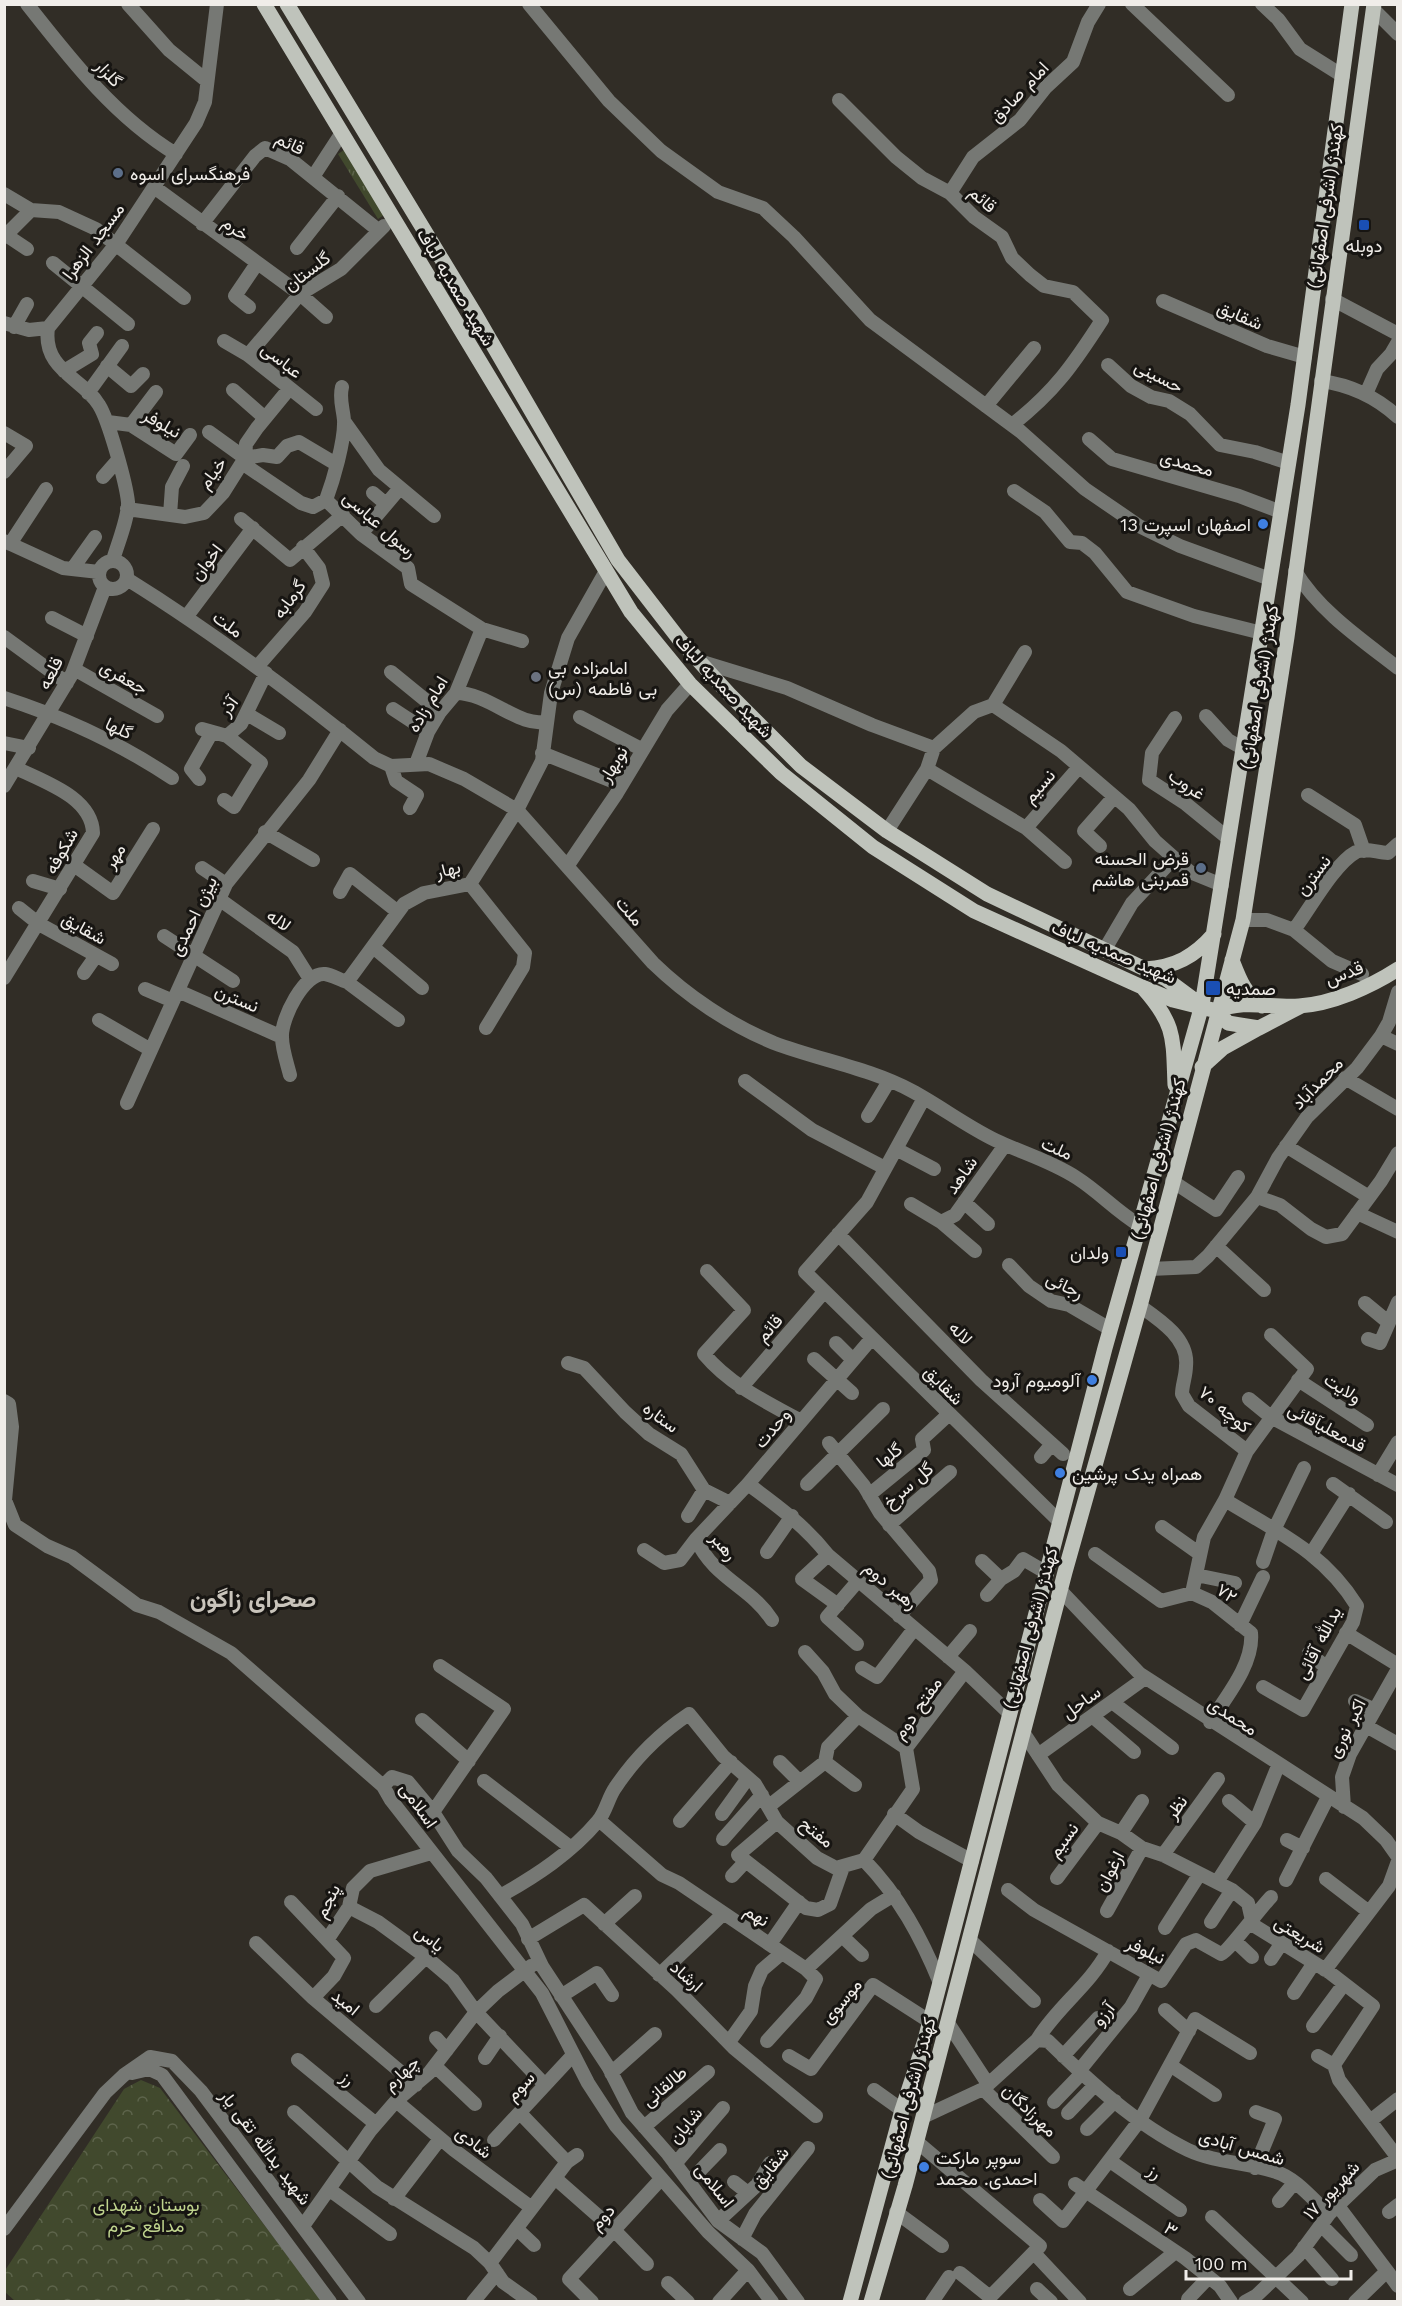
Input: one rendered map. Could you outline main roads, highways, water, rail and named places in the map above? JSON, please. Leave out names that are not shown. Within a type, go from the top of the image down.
[{"type":"main road","name":"شهید صمدیه لباف","points":[[264,4],[631,612],[690,684],[781,773],[873,847],[974,911],[1173,1000],[1202,1005]]},
{"type":"main road","name":"شهید صمدیه لباف","points":[[287,4],[475,314],[618,560],[699,661],[729,694],[801,766],[887,831],[987,894],[1166,979],[1202,1005]]},
{"type":"main road","name":"کهندژ (اشرفی اصفهانی)","points":[[850,2301],[893,2141],[925,2040],[1110,1329],[1202,1005],[1305,357],[1352,4]]},
{"type":"main road","name":"کهندژ (اشرفی اصفهانی)","points":[[871,2301],[905,2186],[1060,1590],[1140,1306],[1243,920],[1295,571],[1373,7]]},
{"type":"main road","points":[[1321,240],[1340,244]]},
{"type":"main road","points":[[567,507],[582,497]]},
{"type":"main road","points":[[1066,953],[1073,934]]},
{"type":"main road","points":[[1145,969],[1174,965],[1199,952],[1214,934]]},
{"type":"main road","points":[[1232,960],[1252,999],[1263,1006]]},
{"type":"main road","name":"قدس","points":[[1301,1006],[1351,993],[1397,970]]},
{"type":"main road","points":[[1142,987],[1161,1008],[1174,1035],[1175,1100]]},
{"type":"main road","points":[[1217,1011],[1242,1003],[1263,1006],[1301,1006]]},
{"type":"main road","points":[[1202,1005],[1217,1011],[1228,1023],[1259,1028]]},
{"type":"main road","points":[[1202,1067],[1223,1048],[1301,1006]]},
{"type":"main road","points":[[923,2119],[917,2120],[916,2115],[927,2068],[925,2040]]},
{"type":"main road","points":[[893,2141],[904,2129],[911,2132],[905,2186]]},
{"type":"place","name":"فرهنگسرای اسوه","points":[[118,173]]},
{"type":"place","name":"دوبله","points":[[1364,225]]},
{"type":"place","name":"اصفهان اسپرت 13","points":[[1263,524]]},
{"type":"place","name":"امامزاده بی بی فاطمه (س)","points":[[536,677]]},
{"type":"place","name":"قرض الحسنه قمربنی هاشم","points":[[1201,868]]},
{"type":"place","name":"صمدیه","points":[[1213,988]]},
{"type":"place","name":"ولدان","points":[[1121,1252]]},
{"type":"place","name":"آلومیوم آرود","points":[[1092,1380]]},
{"type":"place","name":"همراه یدک پرشین","points":[[1060,1473]]},
{"type":"place","name":"سوپر مارکت احمدی. محمد","points":[[924,2167]]},
{"type":"district","name":"صحرای زاگون","points":[[253,1599]]},
{"type":"park label","name":"بوستان شهدای مدافع حرم","points":[[146,2214]]}]
